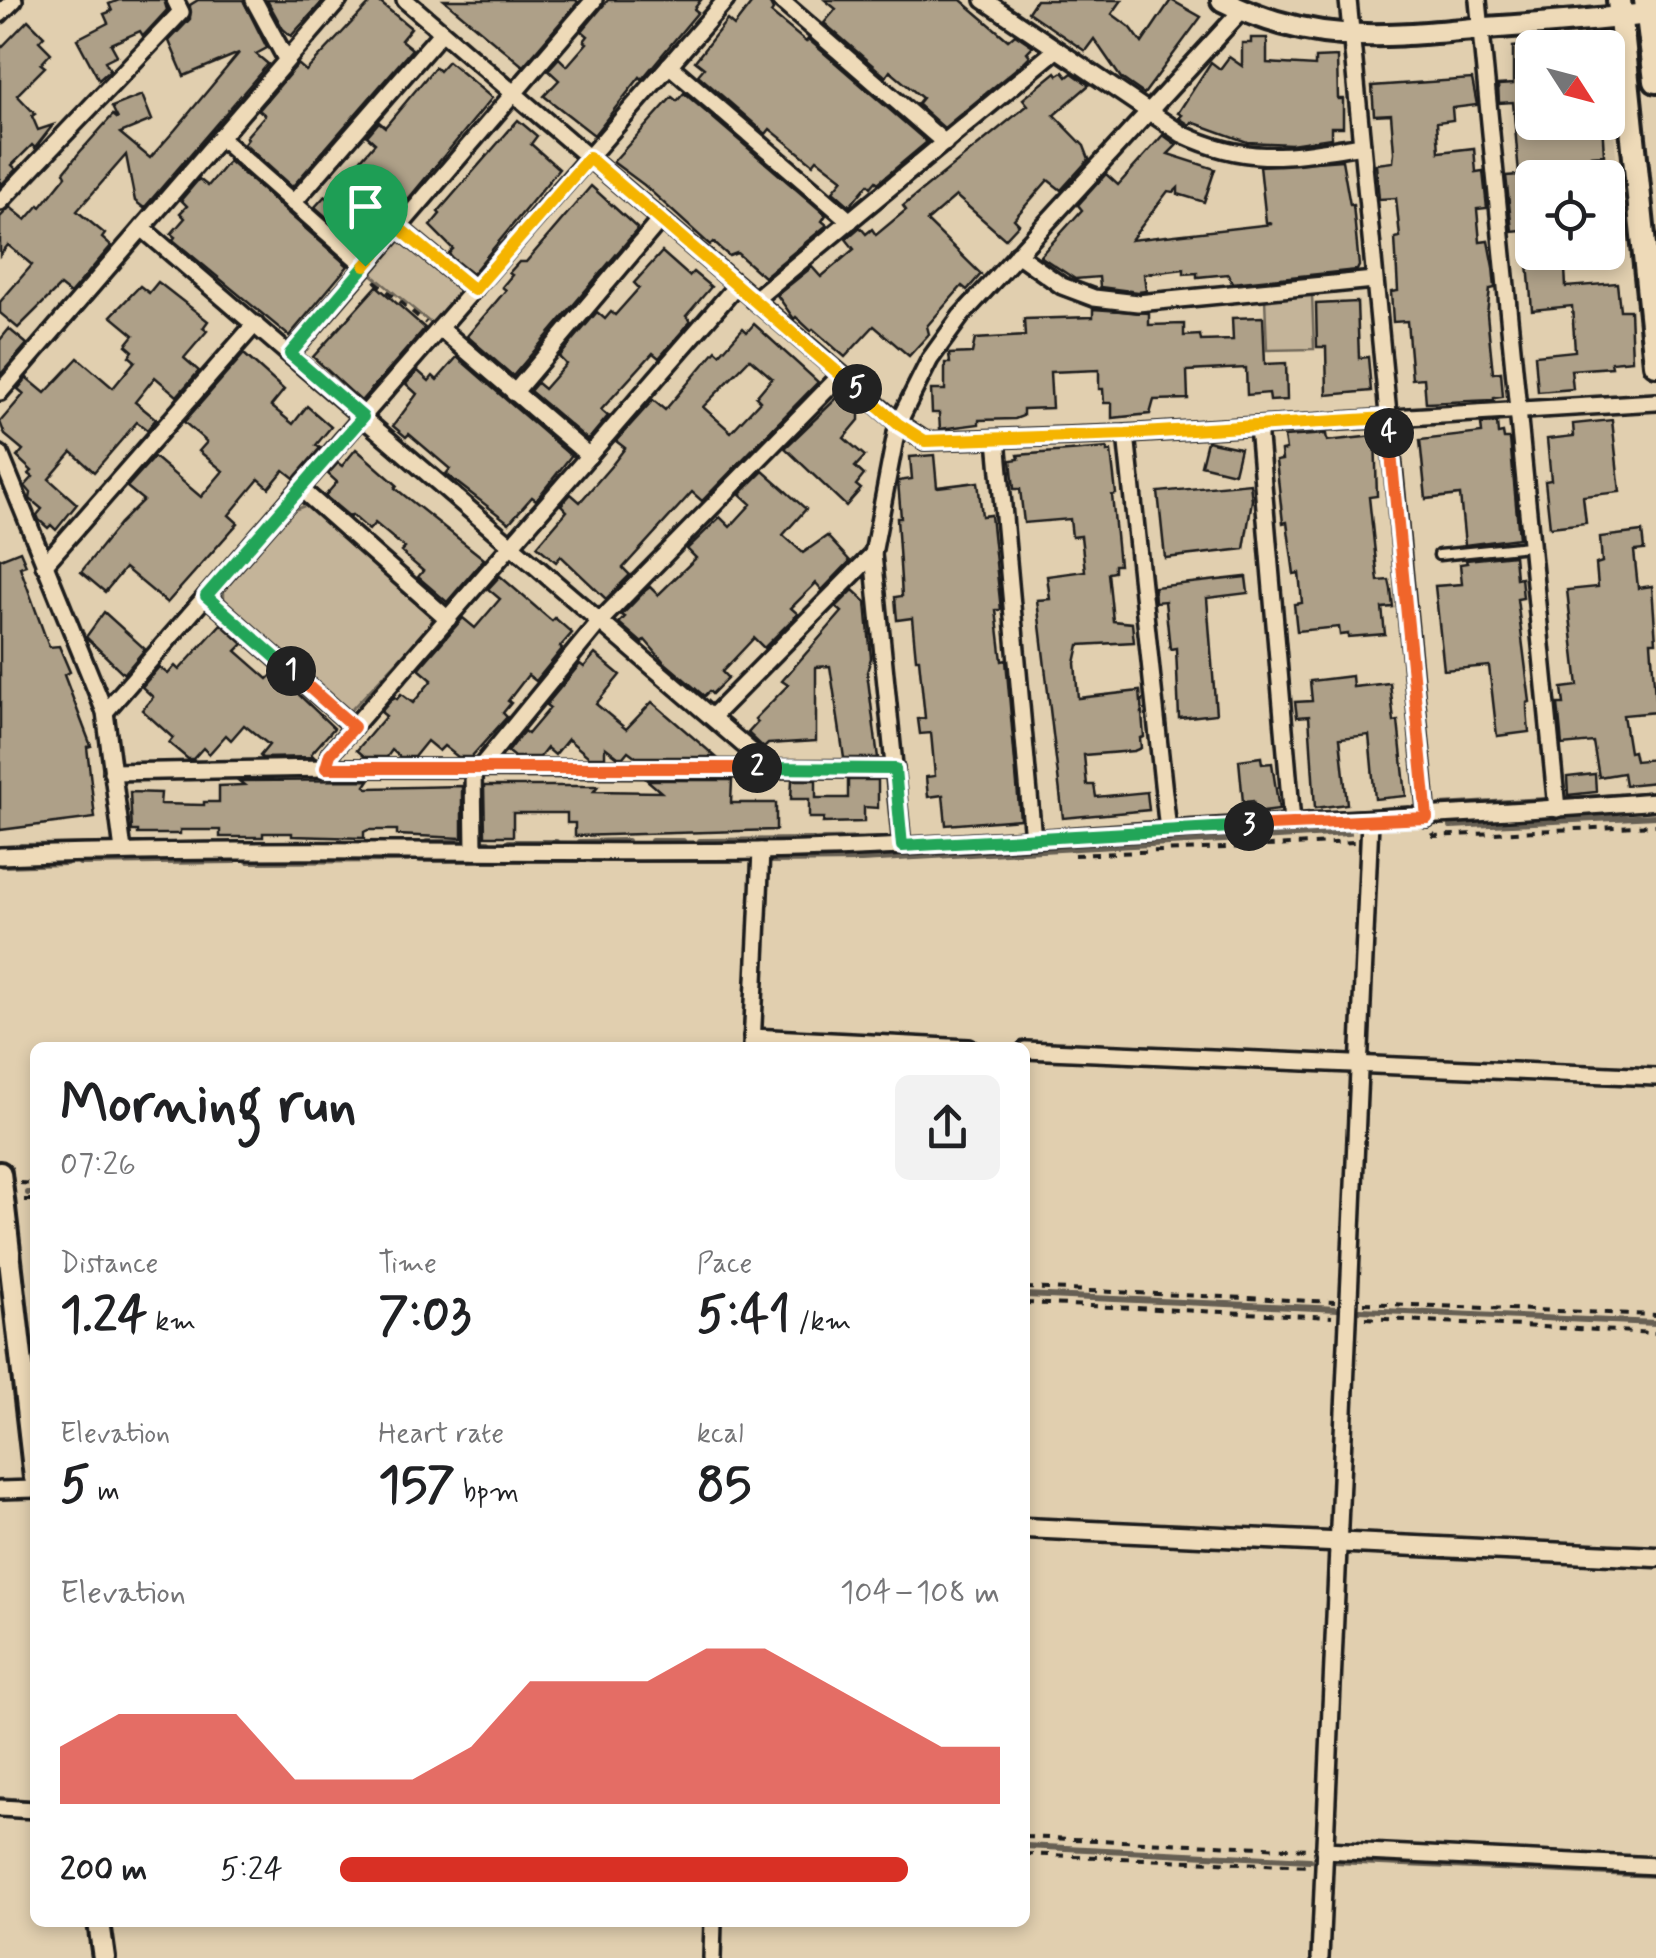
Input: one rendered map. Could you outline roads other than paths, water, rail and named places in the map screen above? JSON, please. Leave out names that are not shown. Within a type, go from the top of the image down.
[{"type":"main road","points":[[1222,0],[1294,28],[1395,37],[1619,9],[1650,9],[1656,81]]},
{"type":"main road","points":[[1619,9],[1656,364]]},
{"type":"main road","points":[[0,1172],[30,1436]]},
{"type":"main road","points":[[100,1927],[104,1958]]},
{"type":"street","points":[[0,14],[14,0]]},
{"type":"street","points":[[0,202],[181,12],[175,0]]},
{"type":"street","points":[[254,0],[286,59]]},
{"type":"street","points":[[0,392],[339,0]]},
{"type":"street","points":[[405,0],[898,424],[925,441],[1126,434],[1656,402]]},
{"type":"street","points":[[290,354],[594,0]]},
{"type":"street","points":[[104,712],[726,0]]},
{"type":"street","points":[[780,0],[946,143]]},
{"type":"street","points":[[984,0],[1182,134],[1216,150],[1283,157],[1362,145]]},
{"type":"street","points":[[1348,0],[1427,818]]},
{"type":"street","points":[[1478,0],[1558,809]]},
{"type":"street","points":[[902,846],[873,554],[898,424],[940,344],[960,316],[1242,10]]},
{"type":"street","points":[[293,203],[442,32]]},
{"type":"street","points":[[754,300],[1056,50]]},
{"type":"street","points":[[669,65],[850,221]]},
{"type":"street","points":[[220,138],[364,268]]},
{"type":"street","points":[[514,393],[660,220]]},
{"type":"street","points":[[398,227],[474,290]]},
{"type":"street","points":[[142,228],[753,752],[758,768]]},
{"type":"street","points":[[1017,254],[1062,286],[1094,298],[1138,303],[1374,280]]},
{"type":"street","points":[[326,768],[330,754],[736,285]]},
{"type":"street","points":[[44,566],[254,324]]},
{"type":"street","points":[[439,330],[588,456]]},
{"type":"street","points":[[474,851],[476,768],[600,621],[842,375]]},
{"type":"street","points":[[1258,426],[1292,822]]},
{"type":"street","points":[[1126,434],[1168,832]]},
{"type":"street","points":[[998,440],[1034,839]]},
{"type":"street","points":[[0,454],[104,712],[122,851]]},
{"type":"street","points":[[301,488],[448,618]]},
{"type":"street","points":[[712,717],[873,554]]},
{"type":"street","points":[[206,596],[354,727]]},
{"type":"street","points":[[112,772],[326,768],[895,769]]},
{"type":"street","points":[[0,856],[122,851],[761,850],[902,846],[1292,822],[1427,818],[1656,801]]},
{"type":"street","points":[[1320,1958],[1370,821]]},
{"type":"street","points":[[752,1042],[761,850]]},
{"type":"street","points":[[1030,1050],[1656,1078]]},
{"type":"street","points":[[0,1490],[30,1489]]},
{"type":"street","points":[[1030,1528],[1656,1557]]},
{"type":"street","points":[[0,1808],[30,1810]]},
{"type":"street","points":[[1324,1858],[1656,1866]]},
{"type":"street","points":[[712,1958],[713,1927]]},
{"type":"lane","points":[[1439,555],[1533,546]]},
{"type":"waterway","points":[[1569,799],[1656,793]]},
{"type":"waterway","points":[[1440,806],[1546,800]]},
{"type":"waterway","points":[[1305,815],[1409,808]]},
{"type":"waterway","points":[[1451,826],[1656,816]]},
{"type":"waterway","points":[[767,861],[861,860],[1349,833]]},
{"type":"waterway","points":[[823,840],[882,839]]},
{"type":"waterway","points":[[700,841],[812,840]]},
{"type":"waterway","points":[[580,842],[627,841]]},
{"type":"waterway","points":[[652,841],[683,841]]},
{"type":"waterway","points":[[427,842],[460,842]]},
{"type":"waterway","points":[[509,842],[556,842]]},
{"type":"waterway","points":[[294,843],[348,843]]},
{"type":"waterway","points":[[384,843],[396,843]]},
{"type":"waterway","points":[[133,844],[183,844]]},
{"type":"waterway","points":[[21,846],[109,845]]},
{"type":"waterway","points":[[248,861],[408,860]]},
{"type":"waterway","points":[[420,860],[579,860]]},
{"type":"waterway","points":[[592,860],[742,860]]},
{"type":"waterway","points":[[80,863],[234,861]]},
{"type":"waterway","points":[[3,865],[66,863]]},
{"type":"waterway","points":[[1030,1295],[1339,1309]]},
{"type":"waterway","points":[[1360,1310],[1656,1323]]},
{"type":"waterway","points":[[0,1799],[30,1802]]},
{"type":"waterway","points":[[1030,1846],[1310,1860]]},
{"type":"waterway","points":[[1334,1861],[1656,1875]]}]
